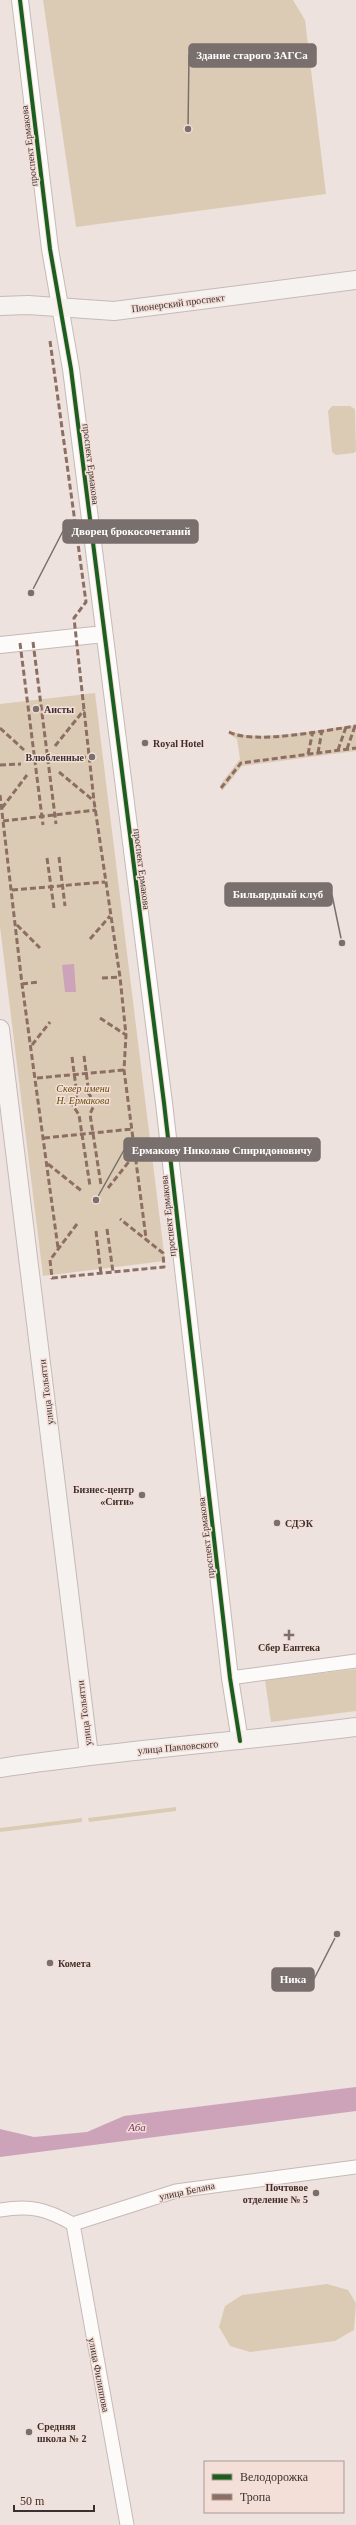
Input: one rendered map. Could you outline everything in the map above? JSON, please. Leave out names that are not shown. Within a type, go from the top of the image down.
[{"type":"main road","name":"Пионерский проспект","points":[[0,306],[28,305],[62,309],[114,311],[356,280]]},
{"type":"main road","name":"улица Тольятти","points":[[0,1029],[89,1755]]},
{"type":"main road","name":"улица Павловского","points":[[0,1768],[89,1755],[240,1741],[356,1727]]},
{"type":"street","name":"проспект Ермакова","points":[[20,0],[50,249],[62,309],[164,1103],[230,1678],[240,1741]]},
{"type":"street","points":[[0,645],[104,634]]},
{"type":"street","points":[[230,1678],[356,1661]]},
{"type":"street","name":"улица Белана","points":[[73,2224],[176,2191],[356,2167]]},
{"type":"street","points":[[0,2210],[31,2208],[45,2210],[73,2224]]},
{"type":"street","name":"улица Филиппова","points":[[73,2224],[127,2525]]},
{"type":"green space","points":[[43,0],[293,0],[305,20],[326,194],[76,227]]},
{"type":"green space","points":[[332,406],[350,406],[355,409],[356,451],[354,453],[336,455],[332,452],[328,411]]},
{"type":"green space","name":"Сквер имени Н. Ермакова","points":[[95,693],[165,1261],[43,1276],[0,927],[0,704]]},
{"type":"green space","points":[[356,725],[356,751],[242,766],[222,791],[220,785],[240,759],[237,739],[229,734],[229,730],[240,734],[254,736],[309,732]]},
{"type":"green space","points":[[356,1669],[356,1711],[271,1722],[265,1680]]},
{"type":"green space","points":[[176,1807],[176,1811],[89,1822],[88,1818]]},
{"type":"green space","points":[[82,1818],[82,1822],[0,1832],[0,1828]]},
{"type":"green space","points":[[327,2284],[348,2290],[356,2303],[354,2330],[335,2341],[250,2352],[230,2346],[219,2327],[225,2306],[242,2295]]},
{"type":"water","points":[[74,964],[76,992],[65,992],[62,965]]},
{"type":"water","name":"Аба","points":[[356,2087],[356,2111],[0,2157],[0,2129],[34,2137],[87,2132],[124,2116]]},
{"type":"marked path","points":[[50,341],[86,602],[74,618],[94,801],[120,977],[126,1035],[124,1070],[146,1238]]},
{"type":"marked path","points":[[33,642],[56,824]]},
{"type":"marked path","points":[[20,643],[43,825]]},
{"type":"marked path","points":[[55,746],[84,710]]},
{"type":"marked path","points":[[347,749],[355,726]]},
{"type":"marked path","points":[[229,732],[240,736],[272,737],[356,726]]},
{"type":"marked path","points":[[338,750],[346,727]]},
{"type":"marked path","points":[[0,728],[24,750]]},
{"type":"marked path","points":[[318,753],[322,730]]},
{"type":"marked path","points":[[308,754],[313,731]]},
{"type":"marked path","points":[[221,788],[241,763],[356,748]]},
{"type":"marked path","points":[[62,759],[89,757]]},
{"type":"marked path","points":[[0,765],[21,764]]},
{"type":"marked path","points":[[59,772],[94,801]]},
{"type":"marked path","points":[[2,808],[27,775]]},
{"type":"marked path","points":[[0,795],[22,984],[58,1248]]},
{"type":"marked path","points":[[3,821],[96,810]]},
{"type":"marked path","points":[[59,857],[65,906]]},
{"type":"marked path","points":[[47,858],[54,908]]},
{"type":"marked path","points":[[12,890],[105,882]]},
{"type":"marked path","points":[[90,939],[110,916]]},
{"type":"marked path","points":[[17,925],[40,948]]},
{"type":"marked path","points":[[102,978],[120,977]]},
{"type":"marked path","points":[[22,984],[38,982]]},
{"type":"marked path","points":[[100,1018],[126,1035]]},
{"type":"marked path","points":[[32,1045],[50,1022]]},
{"type":"marked path","points":[[84,1056],[89,1094],[95,1103],[90,1114],[101,1185]]},
{"type":"marked path","points":[[72,1057],[77,1095],[72,1104],[79,1115],[90,1186]]},
{"type":"marked path","points":[[37,1078],[124,1070]]},
{"type":"marked path","points":[[44,1138],[132,1129]]},
{"type":"marked path","points":[[108,1188],[135,1154]]},
{"type":"marked path","points":[[48,1164],[83,1192]]},
{"type":"marked path","points":[[77,1224],[50,1260],[52,1278],[164,1267],[163,1253],[120,1219]]},
{"type":"marked path","points":[[107,1229],[113,1272]]},
{"type":"marked path","points":[[96,1231],[101,1274]]},
{"type":"cycle path","points":[[20,0],[50,249],[71,369],[164,1103],[230,1678],[240,1741]]},
{"type":"place","name":"Здание старого ЗАГСа","points":[[188,129]]},
{"type":"place","name":"Дворец брокосочетаний","points":[[31,593]]},
{"type":"place","name":"Аисты","points":[[36,709]]},
{"type":"place","name":"Royal Hotel","points":[[145,743]]},
{"type":"place","name":"Влюбленные","points":[[92,757]]},
{"type":"place","name":"Бильярдный клуб","points":[[342,943]]},
{"type":"place","name":"Ермакову Николаю Спиридоновичу","points":[[96,1200]]},
{"type":"place","name":"Бизнес-центр «Сити»","points":[[142,1495]]},
{"type":"place","name":"СДЭК","points":[[277,1523]]},
{"type":"place","name":"Сбер Еаптека","points":[[289,1635]]},
{"type":"place","name":"Ника","points":[[337,1934]]},
{"type":"place","name":"Комета","points":[[50,1963]]},
{"type":"place","name":"Почтовое отделение № 5","points":[[316,2193]]},
{"type":"place","name":"Средняя школа № 2","points":[[29,2432]]}]
